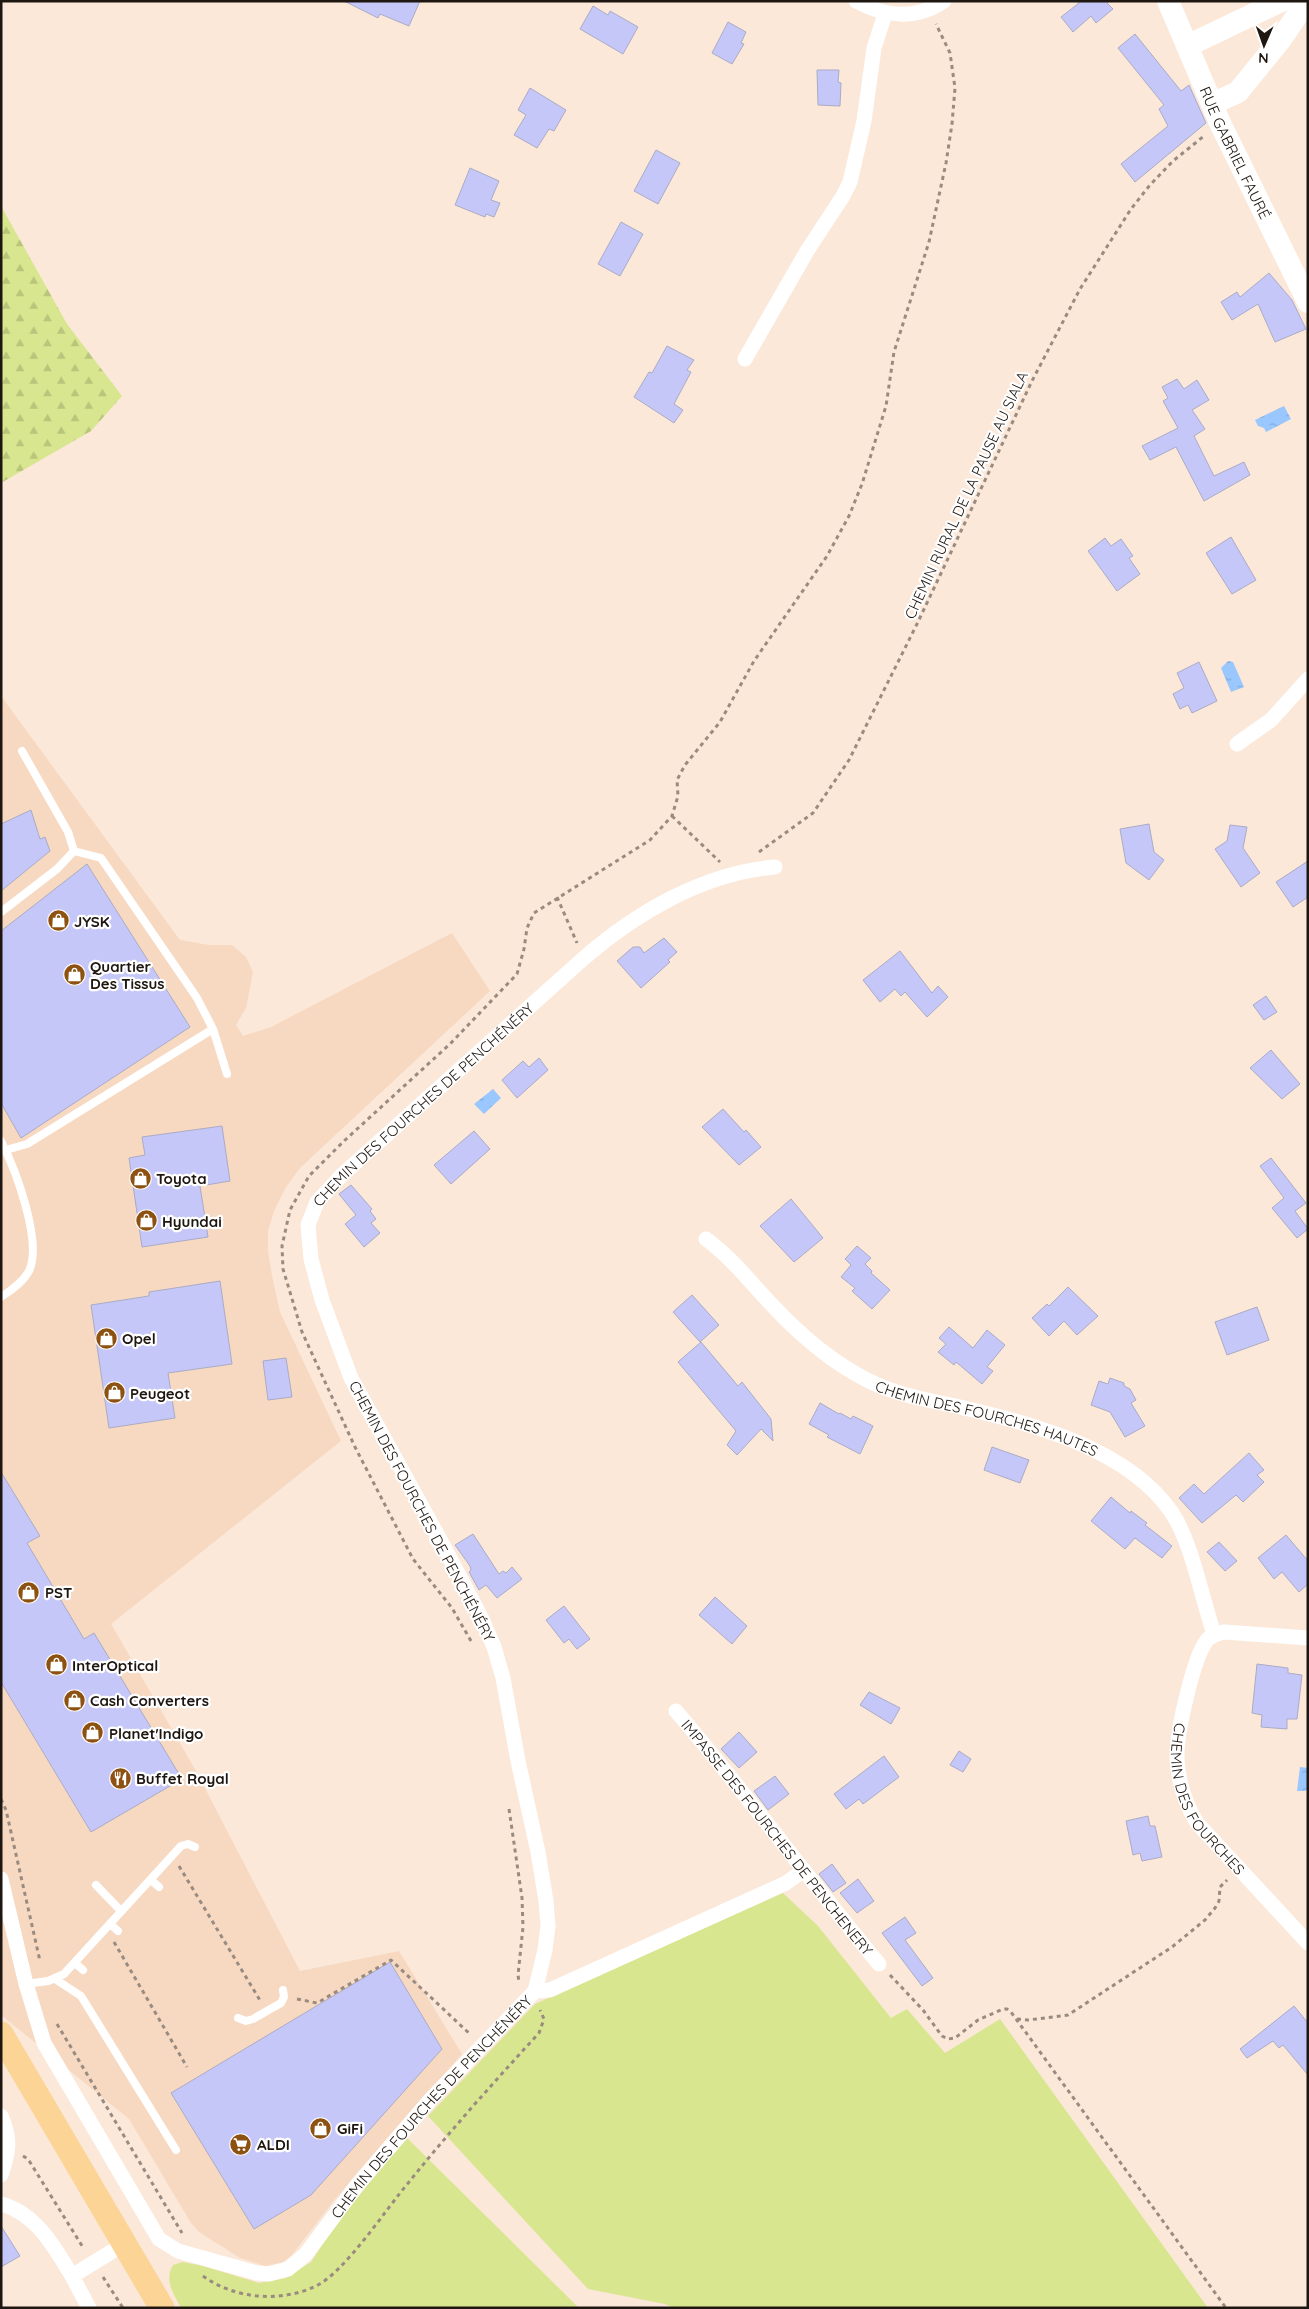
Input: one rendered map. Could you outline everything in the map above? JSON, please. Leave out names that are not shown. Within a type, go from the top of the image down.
[{"type":"main road","points":[[1,2034],[162,2308]]},
{"type":"street","points":[[856,1],[885,14],[913,14],[931,9],[944,1]]},
{"type":"street","name":"RUE GABRIEL FAURÉ","points":[[1168,1],[1216,114],[1308,302]]},
{"type":"street","points":[[1187,46],[1281,1]]},
{"type":"street","points":[[1216,114],[1238,92],[1281,39],[1307,1]]},
{"type":"street","points":[[745,359],[807,251],[850,182],[864,121],[874,48],[885,14]]},
{"type":"street","points":[[1238,744],[1271,720],[1308,679]]},
{"type":"street","name":"CHEMIN DES FOURCHES DE PENCHÉNÉRY","points":[[1,1879],[26,1984],[44,2043],[159,2239],[178,2251],[257,2273],[268,2274],[288,2269],[306,2254],[335,2213],[388,2148],[482,2045],[531,1995],[545,1950],[548,1926],[546,1901],[538,1852],[499,1665],[482,1619],[351,1378],[322,1300],[311,1259],[308,1225],[317,1202],[342,1175],[584,958],[624,926],[659,904],[732,874],[775,867]]},
{"type":"street","name":"CHEMIN DES FOURCHES HAUTES","points":[[706,1239],[724,1252],[796,1328],[831,1358],[854,1373],[888,1390],[913,1398],[1008,1418],[1072,1440],[1122,1465],[1143,1480],[1173,1514],[1182,1532],[1214,1634]]},
{"type":"street","points":[[1214,1634],[1233,1632],[1308,1638]]},
{"type":"street","name":"CHEMIN DES FOURCHES","points":[[1214,1634],[1203,1647],[1192,1682],[1178,1740],[1178,1767],[1181,1788],[1196,1823],[1308,1944]]},
{"type":"street","name":"IMPASSE DES FOURCHES DE PENCHENERY","points":[[676,1711],[721,1764],[879,1964]]},
{"type":"street","points":[[531,1995],[550,1990],[786,1883],[804,1870]]},
{"type":"street","points":[[1,2116],[9,2145],[1,2175]]},
{"type":"street","points":[[1,2204],[17,2210],[44,2234],[72,2276],[89,2308]]},
{"type":"street","points":[[72,2276],[124,2244]]},
{"type":"lane","points":[[22,751],[68,832],[74,851]]},
{"type":"lane","points":[[1,912],[57,869],[74,851]]},
{"type":"lane","points":[[74,851],[101,858],[198,998],[213,1029],[227,1074]]},
{"type":"lane","points":[[6,1150],[28,1144],[213,1029]]},
{"type":"lane","points":[[1,1141],[16,1174],[25,1205],[33,1254],[29,1271],[24,1278],[1,1297]]},
{"type":"lane","points":[[26,1984],[55,1978],[64,1974],[182,1846],[188,1844],[195,1846]]},
{"type":"lane","points":[[150,1880],[159,1887]]},
{"type":"lane","points":[[96,1885],[121,1912]]},
{"type":"lane","points":[[108,1926],[118,1931]]},
{"type":"lane","points":[[75,1963],[83,1970]]},
{"type":"lane","points":[[55,1978],[81,1996],[176,2150]]},
{"type":"lane","points":[[238,2018],[246,2021],[267,2011],[281,2003],[284,1993]]},
{"type":"path","points":[[472,1642],[452,1608],[413,1559],[354,1448],[302,1332],[283,1269],[282,1246],[290,1210],[309,1176],[344,1141],[450,1044],[517,974],[524,949],[527,928],[534,914],[650,840],[672,816],[678,796],[678,780],[685,765],[720,722],[754,661],[827,556],[849,516],[862,484],[886,406],[894,352],[929,242],[952,124],[954,88],[950,53],[931,9]]},
{"type":"path","name":"CHEMIN RURAL DE LA PAUSE AU SIALA","points":[[732,874],[813,813],[849,760],[917,624],[1032,381],[1080,289],[1131,209],[1150,185],[1216,114]]},
{"type":"path","points":[[672,816],[732,874]]},
{"type":"path","points":[[557,898],[584,958]]},
{"type":"path","points":[[1,1799],[8,1819],[43,1981]]},
{"type":"path","points":[[53,2017],[186,2239],[195,2268],[204,2278],[235,2292],[253,2296],[287,2296],[317,2286],[340,2268],[443,2140],[539,2033],[544,2019],[531,1995],[520,1989],[518,1975],[523,1927],[522,1898],[508,1800]]},
{"type":"path","points":[[173,1856],[267,2011]]},
{"type":"path","points":[[1016,2019],[1028,2020],[1068,2015],[1172,1947],[1205,1920],[1216,1908],[1219,1901],[1220,1887],[1238,1869]]},
{"type":"path","points":[[108,1926],[187,2067]]},
{"type":"path","points":[[284,1993],[317,2003],[391,1960],[482,2045]]},
{"type":"path","points":[[879,1964],[923,2010],[942,2036],[948,2039],[955,2038],[978,2020],[1007,2009],[1226,2308]]},
{"type":"path","points":[[9,2145],[28,2160],[92,2263],[123,2308]]},
{"type":"shaded area","points":[[1,696],[180,940],[209,945],[232,945],[246,957],[253,972],[246,1008],[236,1025],[243,1036],[271,1027],[452,933],[490,991],[300,1168],[286,1187],[274,1211],[268,1231],[268,1250],[280,1312],[341,1441],[111,1624],[196,1771],[300,1971],[399,1951],[462,2054],[336,2198],[292,2255],[283,2262],[265,2266],[240,2258],[199,2232],[191,2223],[129,2119],[1,2015]]},
{"type":"green space","points":[[1,206],[67,324],[122,396],[91,431],[1,483]]},
{"type":"green space","points":[[783,1893],[818,1926],[891,2018],[907,2009],[945,2053],[1000,2019],[1208,2308],[674,2308],[665,2304],[588,2289],[428,2116],[535,2004]]},
{"type":"green space","points":[[406,2137],[579,2308],[181,2308],[169,2281],[173,2265],[182,2262],[199,2265],[259,2283],[286,2278],[311,2262],[334,2227]]},
{"type":"water","points":[[1284,406],[1291,419],[1266,432],[1264,428],[1258,426],[1255,420]]},
{"type":"water","points":[[1228,661],[1233,662],[1244,687],[1231,692],[1221,668]]},
{"type":"water","points":[[493,1089],[501,1098],[484,1114],[474,1104]]},
{"type":"water","points":[[1300,1767],[1308,1768],[1308,1789],[1305,1791],[1297,1791]]},
{"type":"building","points":[[344,1],[420,1],[409,26],[380,14],[378,18]]},
{"type":"building","points":[[1078,1],[1109,1],[1107,3],[1113,9],[1096,23],[1091,16],[1073,32],[1061,17],[1079,3]]},
{"type":"building","points":[[593,6],[608,15],[610,11],[638,27],[623,54],[580,29]]},
{"type":"building","points":[[728,22],[746,32],[741,43],[744,44],[732,64],[712,53]]},
{"type":"building","points":[[1135,34],[1181,91],[1189,85],[1206,123],[1135,182],[1121,164],[1168,126],[1159,109],[1164,105],[1118,48]]},
{"type":"building","points":[[817,70],[839,70],[838,82],[841,83],[840,106],[818,105]]},
{"type":"building","points":[[530,88],[566,110],[554,131],[549,129],[537,148],[514,135],[526,115],[518,110]]},
{"type":"building","points":[[656,150],[680,163],[658,204],[634,191]]},
{"type":"building","points":[[470,168],[499,181],[491,200],[500,203],[494,217],[486,214],[485,217],[455,205]]},
{"type":"building","points":[[621,222],[643,234],[620,276],[598,264]]},
{"type":"building","points":[[1269,273],[1292,300],[1306,329],[1275,342],[1258,304],[1232,320],[1221,302],[1237,292],[1240,297]]},
{"type":"building","points":[[667,346],[694,360],[687,370],[691,372],[674,404],[683,410],[674,423],[634,397],[649,372],[652,373]]},
{"type":"building","points":[[1177,379],[1184,389],[1197,380],[1209,400],[1192,410],[1205,429],[1194,436],[1214,476],[1244,462],[1250,475],[1204,501],[1176,447],[1150,460],[1142,446],[1178,428],[1163,401],[1168,398],[1162,387]]},
{"type":"building","points":[[1231,537],[1256,580],[1232,594],[1206,553]]},
{"type":"building","points":[[1105,538],[1111,546],[1121,539],[1133,556],[1129,558],[1140,574],[1117,591],[1088,551]]},
{"type":"building","points":[[1199,662],[1217,701],[1192,713],[1188,705],[1180,709],[1173,694],[1184,688],[1177,673]]},
{"type":"building","points":[[31,810],[40,839],[45,837],[50,851],[1,891],[1,824]]},
{"type":"building","points":[[1149,824],[1154,852],[1164,860],[1149,880],[1126,863],[1120,829]]},
{"type":"building","points":[[1230,825],[1247,827],[1243,848],[1260,873],[1241,887],[1215,849],[1227,841]]},
{"type":"building","points":[[1308,861],[1308,897],[1293,907],[1276,882]]},
{"type":"building","points":[[87,864],[190,1027],[21,1138],[1,1103],[1,931]]},
{"type":"building","points":[[664,938],[677,952],[668,960],[670,962],[641,988],[617,961],[633,947],[640,947],[644,953]]},
{"type":"building","points":[[900,951],[932,993],[938,986],[948,997],[927,1017],[905,992],[901,996],[895,989],[880,1002],[863,980]]},
{"type":"building","points":[[1266,996],[1277,1012],[1264,1020],[1253,1005]]},
{"type":"building","points":[[1271,1050],[1300,1084],[1282,1099],[1250,1068]]},
{"type":"building","points":[[539,1058],[548,1070],[517,1098],[502,1080],[523,1061],[529,1067]]},
{"type":"building","points":[[723,1109],[761,1147],[739,1165],[702,1127]]},
{"type":"building","points":[[222,1126],[230,1181],[200,1186],[208,1237],[142,1247],[129,1158],[145,1155],[142,1137]]},
{"type":"building","points":[[474,1131],[490,1149],[451,1184],[434,1165]]},
{"type":"building","points":[[1271,1158],[1306,1203],[1295,1211],[1308,1229],[1297,1238],[1272,1208],[1284,1198],[1260,1166]]},
{"type":"building","points":[[351,1185],[372,1209],[370,1211],[376,1219],[371,1223],[380,1233],[364,1247],[345,1224],[356,1215],[339,1194]]},
{"type":"building","points":[[791,1199],[823,1238],[794,1262],[760,1226]]},
{"type":"building","points":[[857,1246],[871,1258],[865,1264],[872,1271],[871,1273],[890,1290],[872,1309],[852,1291],[855,1288],[841,1277],[851,1265],[845,1259]]},
{"type":"building","points":[[220,1281],[232,1364],[168,1373],[175,1418],[109,1428],[91,1305],[149,1296],[149,1292]]},
{"type":"building","points":[[1068,1287],[1098,1316],[1077,1335],[1064,1321],[1049,1336],[1032,1318],[1047,1304],[1049,1306]]},
{"type":"building","points":[[692,1295],[719,1325],[700,1342],[673,1312]]},
{"type":"building","points":[[1257,1307],[1269,1340],[1227,1355],[1215,1322]]},
{"type":"building","points":[[949,1327],[973,1348],[987,1330],[1005,1345],[987,1367],[993,1371],[982,1384],[956,1362],[954,1365],[938,1352],[946,1344],[939,1338]]},
{"type":"building","points":[[701,1342],[738,1386],[742,1382],[771,1419],[773,1441],[761,1429],[737,1455],[727,1445],[736,1431],[678,1362]]},
{"type":"building","points":[[286,1358],[292,1397],[268,1400],[263,1361]]},
{"type":"building","points":[[1110,1378],[1124,1383],[1124,1386],[1130,1389],[1136,1400],[1131,1403],[1145,1426],[1125,1437],[1110,1412],[1091,1405],[1099,1381],[1108,1384]]},
{"type":"building","points":[[820,1403],[839,1414],[851,1419],[853,1416],[873,1426],[860,1454],[827,1437],[829,1435],[809,1424]]},
{"type":"building","points":[[992,1447],[1029,1460],[1020,1483],[984,1470]]},
{"type":"building","points":[[1249,1453],[1264,1470],[1257,1475],[1264,1482],[1243,1502],[1236,1495],[1202,1523],[1179,1498],[1194,1484],[1204,1494]]},
{"type":"building","points":[[1,1472],[40,1536],[27,1543],[84,1639],[94,1633],[182,1779],[91,1832],[1,1682]]},
{"type":"building","points":[[1111,1497],[1130,1513],[1131,1511],[1147,1523],[1145,1525],[1172,1546],[1162,1558],[1135,1538],[1125,1549],[1091,1521]]},
{"type":"building","points":[[473,1534],[499,1574],[503,1571],[506,1573],[512,1567],[522,1579],[497,1598],[486,1585],[479,1590],[469,1572],[471,1570],[470,1566],[455,1545]]},
{"type":"building","points":[[1286,1535],[1308,1561],[1308,1584],[1299,1592],[1282,1572],[1274,1579],[1258,1558]]},
{"type":"building","points":[[1219,1542],[1237,1561],[1225,1571],[1207,1552]]},
{"type":"building","points":[[715,1597],[747,1626],[732,1644],[699,1615]]},
{"type":"building","points":[[564,1606],[590,1639],[577,1649],[569,1639],[564,1643],[546,1620]]},
{"type":"building","points":[[1257,1664],[1288,1668],[1288,1673],[1302,1675],[1297,1719],[1287,1719],[1287,1729],[1261,1727],[1262,1715],[1252,1713]]},
{"type":"building","points":[[869,1692],[900,1708],[891,1724],[860,1705]]},
{"type":"building","points":[[739,1732],[757,1752],[739,1768],[721,1749]]},
{"type":"building","points":[[959,1751],[971,1759],[963,1772],[950,1765]]},
{"type":"building","points":[[884,1756],[899,1777],[863,1804],[859,1799],[846,1809],[834,1794]]},
{"type":"building","points":[[775,1776],[789,1794],[768,1810],[754,1791]]},
{"type":"building","points":[[1148,1816],[1150,1826],[1155,1826],[1162,1857],[1142,1861],[1140,1853],[1133,1855],[1126,1821]]},
{"type":"building","points":[[832,1864],[846,1883],[833,1892],[819,1874]]},
{"type":"building","points":[[858,1879],[874,1901],[857,1913],[840,1893]]},
{"type":"building","points":[[905,1917],[916,1933],[905,1940],[933,1978],[922,1986],[882,1933]]},
{"type":"building","name":"GiFi","points":[[390,1962],[442,2049],[311,2195],[254,2229],[171,2093]]},
{"type":"building","points":[[1294,2006],[1308,2023],[1308,2075],[1283,2045],[1279,2048],[1273,2041],[1247,2058],[1240,2049]]},
{"type":"building","points":[[1,2226],[20,2256],[1,2267]]},
{"type":"place","name":"JYSK","points":[[58,921]]},
{"type":"place","name":"Quartier Des Tissus","points":[[74,975]]},
{"type":"place","name":"Toyota","points":[[140,1178]]},
{"type":"place","name":"Hyundai","points":[[146,1221]]},
{"type":"place","name":"Opel","points":[[106,1338]]},
{"type":"place","name":"Peugeot","points":[[114,1393]]},
{"type":"place","name":"PST","points":[[29,1592]]},
{"type":"place","name":"InterOptical","points":[[56,1665]]},
{"type":"place","name":"Cash Converters","points":[[74,1700]]},
{"type":"place","name":"Planet'Indigo","points":[[93,1733]]},
{"type":"place","name":"Buffet Royal","points":[[120,1778]]},
{"type":"place","name":"GiFi","points":[[321,2128]]},
{"type":"place","name":"ALDI","points":[[241,2144]]}]
